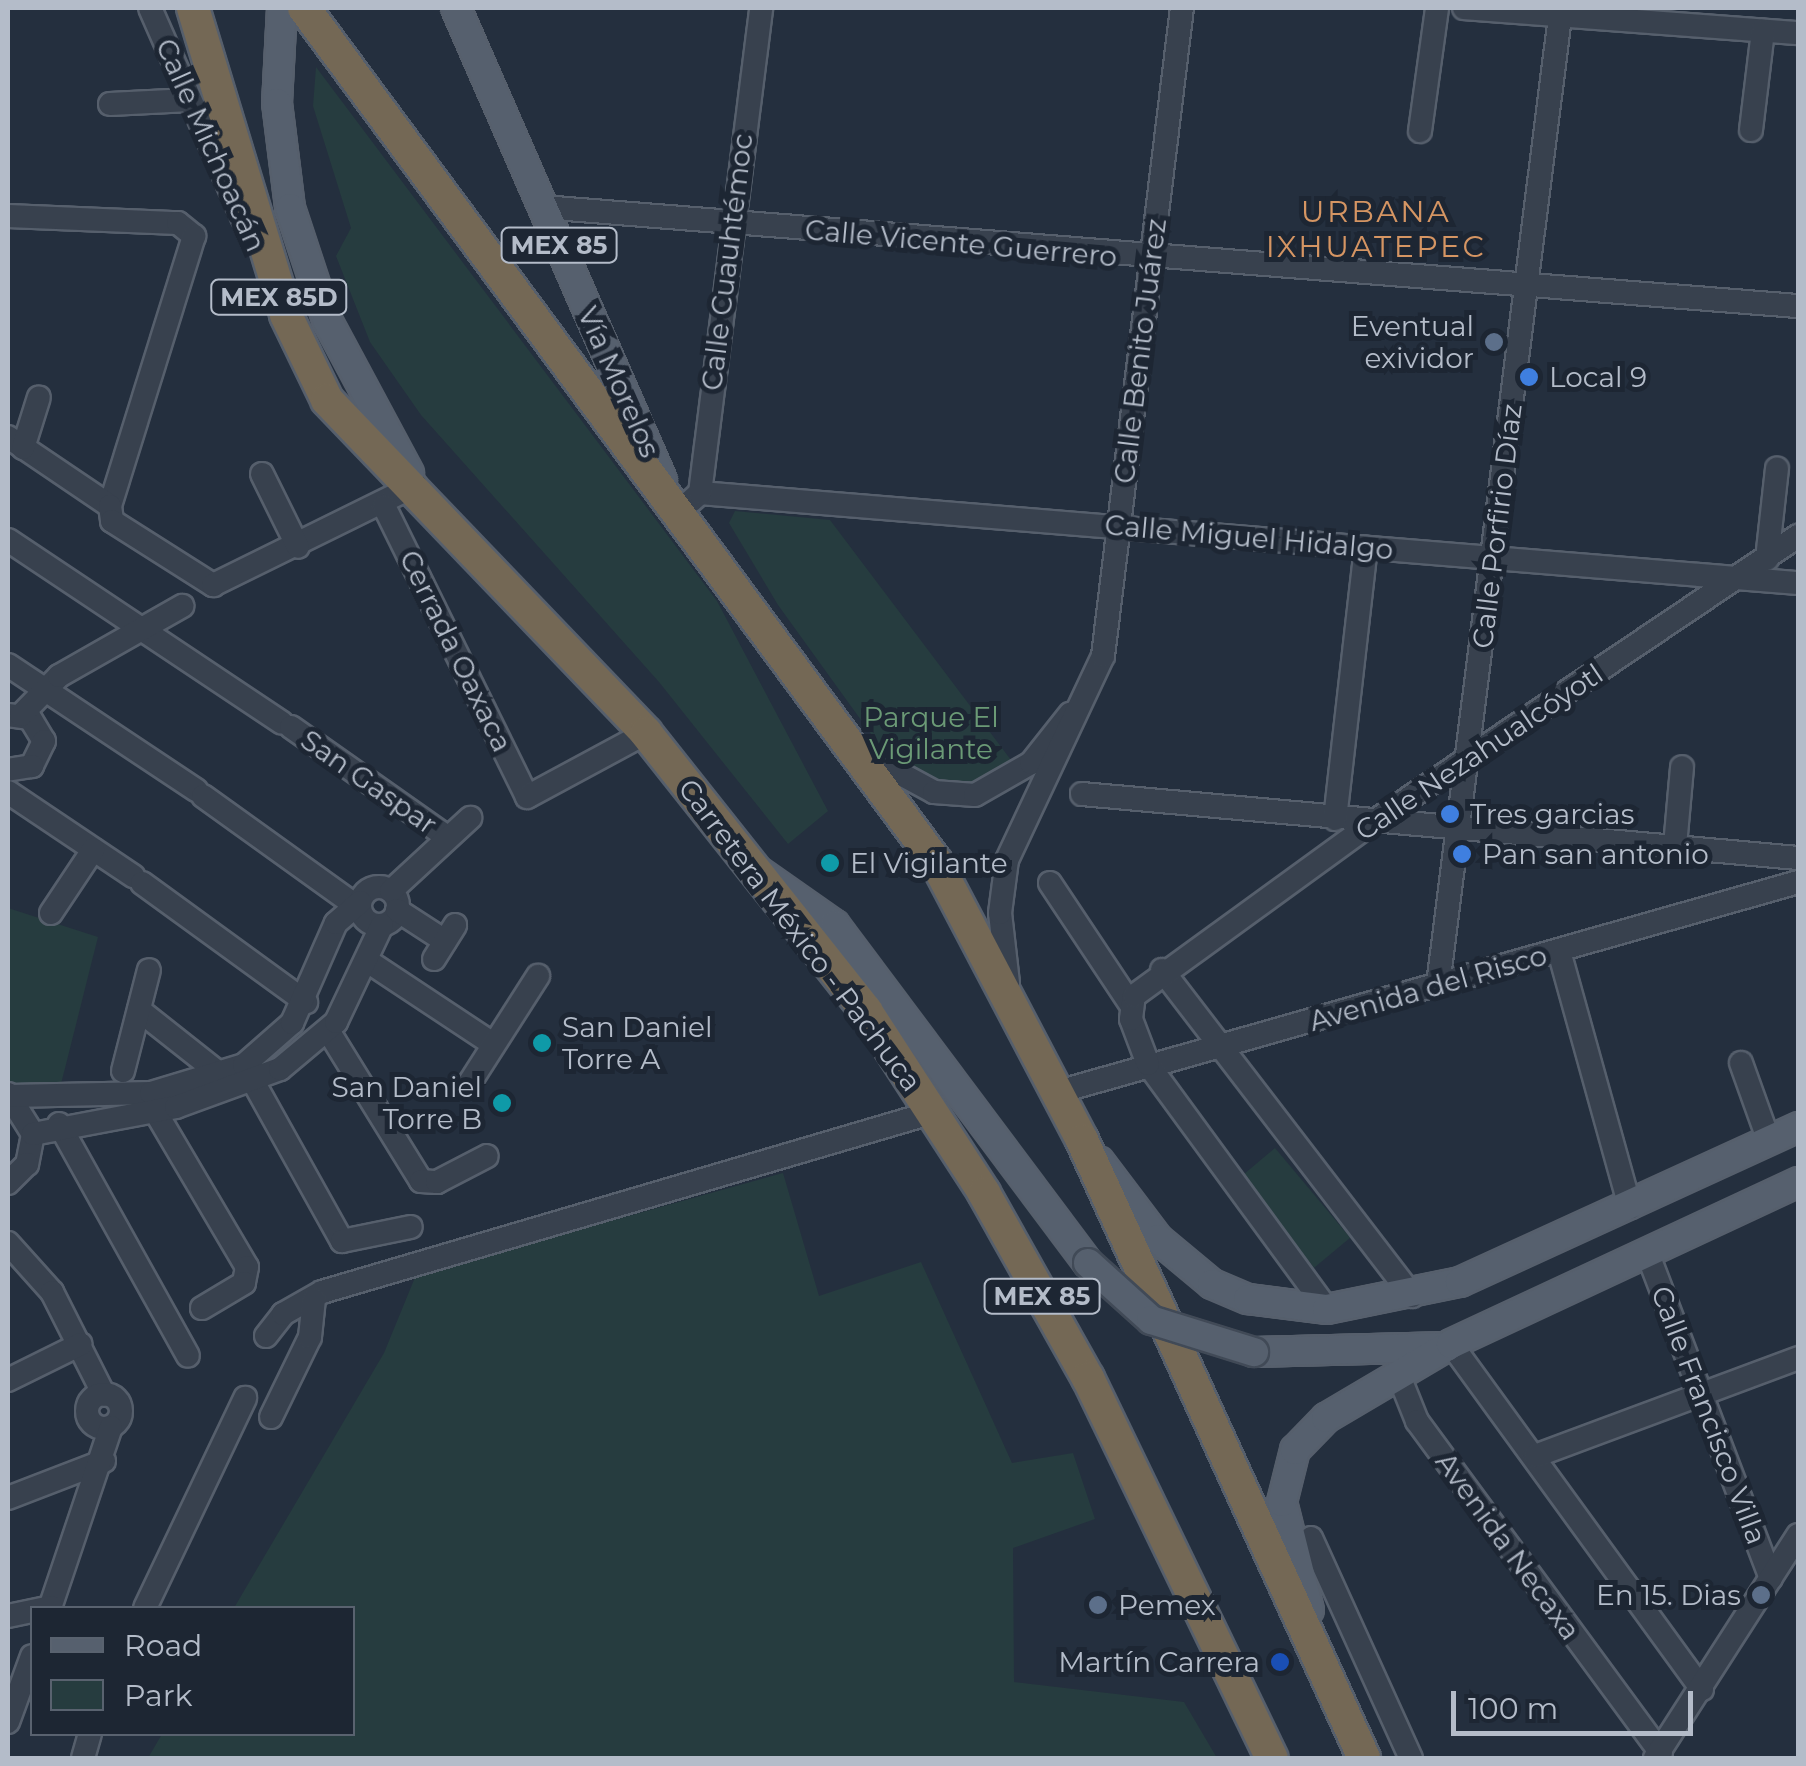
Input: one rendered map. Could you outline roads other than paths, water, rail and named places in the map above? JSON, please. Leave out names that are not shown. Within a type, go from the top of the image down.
[{"type":"highway","name":"MEX 85D","points":[[193,8],[274,281],[327,400],[365,448],[416,485]]},
{"type":"highway","points":[[304,8],[681,494]]},
{"type":"highway","name":"Carretera México - Pachuca","points":[[416,485],[646,734],[753,869],[934,1112],[1088,1378],[1272,1758]]},
{"type":"highway","name":"MEX 85","points":[[681,494],[862,753],[1011,996],[1082,1140],[1364,1758]]},
{"type":"main road","name":"MEX 85","points":[[282,8],[277,102],[290,208],[327,320],[416,485]]},
{"type":"main road","name":"Vía Morelos","points":[[456,8],[542,207],[681,494]]},
{"type":"main road","points":[[753,869],[836,925],[1088,1264],[1151,1320],[1254,1352],[1449,1345]]},
{"type":"main road","points":[[1082,1140],[1158,1239],[1212,1284],[1328,1309],[1412,1296],[1630,1206],[1798,1128]]},
{"type":"main road","points":[[1332,1683],[1286,1536],[1286,1476],[1326,1418],[1401,1381],[1449,1345],[1798,1182]]},
{"type":"street","name":"Calle Michoacán","points":[[150,8],[274,281]]},
{"type":"street","name":"Calle Cuauhtémoc","points":[[681,494],[762,8]]},
{"type":"street","name":"Calle Benito Juárez","points":[[1011,996],[1000,913],[1007,860],[1089,692],[1120,523],[1182,8]]},
{"type":"street","points":[[1420,131],[1437,8]]},
{"type":"street","points":[[1464,8],[1560,12],[1798,34]]},
{"type":"street","name":"Calle Porfirio Díaz","points":[[1438,985],[1560,12]]},
{"type":"street","points":[[1751,130],[1763,31]]},
{"type":"street","points":[[110,104],[190,100]]},
{"type":"street","name":"Calle Vicente Guerrero","points":[[542,207],[1798,306]]},
{"type":"street","points":[[8,216],[191,229],[192,254],[110,506],[112,521],[207,583],[298,547],[384,506],[416,485]]},
{"type":"street","points":[[39,397],[15,442],[110,506]]},
{"type":"street","points":[[1766,559],[1777,469]]},
{"type":"street","points":[[262,474],[298,547]]},
{"type":"street","name":"Calle Miguel Hidalgo","points":[[681,494],[1120,523],[1366,548],[1798,582]]},
{"type":"street","name":"Cerrada Oaxaca","points":[[384,506],[527,797],[646,734]]},
{"type":"street","name":"Calle Nezahualcóyotl","points":[[1131,1005],[1162,970],[1372,823],[1798,536]]},
{"type":"street","name":"San Gaspar","points":[[8,540],[144,626],[447,837]]},
{"type":"street","points":[[1335,819],[1366,548]]},
{"type":"street","points":[[182,606],[43,688],[14,715],[44,741],[39,759],[9,779],[93,850],[306,1002]]},
{"type":"street","points":[[8,665],[356,902],[364,919],[390,909]]},
{"type":"street","name":"Calle Benito Juárez","points":[[862,753],[934,792],[989,792],[1030,764],[1089,692]]},
{"type":"street","points":[[1675,846],[1682,767]]},
{"type":"street","points":[[1082,794],[1372,823],[1798,858]]},
{"type":"street","points":[[9,1095],[155,1111],[254,1083],[322,1038],[369,962],[390,909],[447,837],[470,818]]},
{"type":"street","points":[[51,913],[93,850]]},
{"type":"street","points":[[1050,882],[1131,1005],[1148,1064],[1328,1309]]},
{"type":"street","name":"Avenida del Risco","points":[[1058,1092],[1798,882]]},
{"type":"street","points":[[34,1134],[114,1105],[220,1074],[267,1050],[306,1002],[356,902],[372,888],[390,909],[445,942]]},
{"type":"street","points":[[1559,951],[1630,1206]]},
{"type":"street","points":[[369,962],[493,1044]]},
{"type":"street","points":[[123,1071],[149,970]]},
{"type":"street","points":[[1162,970],[1224,1045],[1412,1296]]},
{"type":"street","points":[[467,1087],[538,976]]},
{"type":"street","points":[[139,1010],[220,1074]]},
{"type":"street","points":[[292,1022],[322,1038],[421,1181],[437,1182],[486,1156]]},
{"type":"street","points":[[1740,1063],[1770,1140]]},
{"type":"street","points":[[254,1083],[342,1241],[410,1227]]},
{"type":"street","points":[[8,1183],[27,1164],[34,1134],[9,1095]]},
{"type":"street","points":[[155,1111],[247,1267],[244,1283],[202,1308]]},
{"type":"street","points":[[266,1336],[283,1314],[314,1299],[934,1112]]},
{"type":"street","points":[[59,1124],[188,1356]]},
{"type":"street","points":[[8,1243],[82,1344],[104,1395],[120,1405],[95,1490],[52,1606]]},
{"type":"street","name":"Calle Francisco Villa","points":[[1648,1252],[1770,1578]]},
{"type":"street","points":[[271,1418],[310,1338],[314,1299]]},
{"type":"street","points":[[8,1380],[82,1344]]},
{"type":"street","points":[[1449,1345],[1536,1456],[1702,1689]]},
{"type":"street","points":[[1536,1456],[1798,1358]]},
{"type":"street","name":"Avenida Necaxa","points":[[1401,1381],[1417,1421],[1658,1756]]},
{"type":"street","points":[[146,1606],[246,1398]]},
{"type":"street","points":[[8,1498],[104,1461]]},
{"type":"street","points":[[1658,1756],[1798,1534]]},
{"type":"street","points":[[1312,1538],[1411,1758]]},
{"type":"street","points":[[8,1722],[30,1662]]},
{"type":"place","name":"Eventual exividor","points":[[1494,342]]},
{"type":"place","name":"Local 9","points":[[1529,377]]},
{"type":"place","name":"Tres garcias","points":[[1450,814]]},
{"type":"place","name":"Pan san antonio","points":[[1462,854]]},
{"type":"place","name":"El Vigilante","points":[[830,863]]},
{"type":"place","name":"San Daniel Torre A","points":[[542,1043]]},
{"type":"place","name":"San Daniel Torre B","points":[[502,1103]]},
{"type":"place","name":"En 15. Dias","points":[[1761,1595]]},
{"type":"place","name":"Pemex","points":[[1098,1605]]},
{"type":"place","name":"Martín Carrera","points":[[1280,1662]]},
{"type":"district","name":"URBANA IXHUATEPEC","points":[[1376,229]]},
{"type":"park label","name":"Parque El Vigilante","points":[[931,733]]}]
